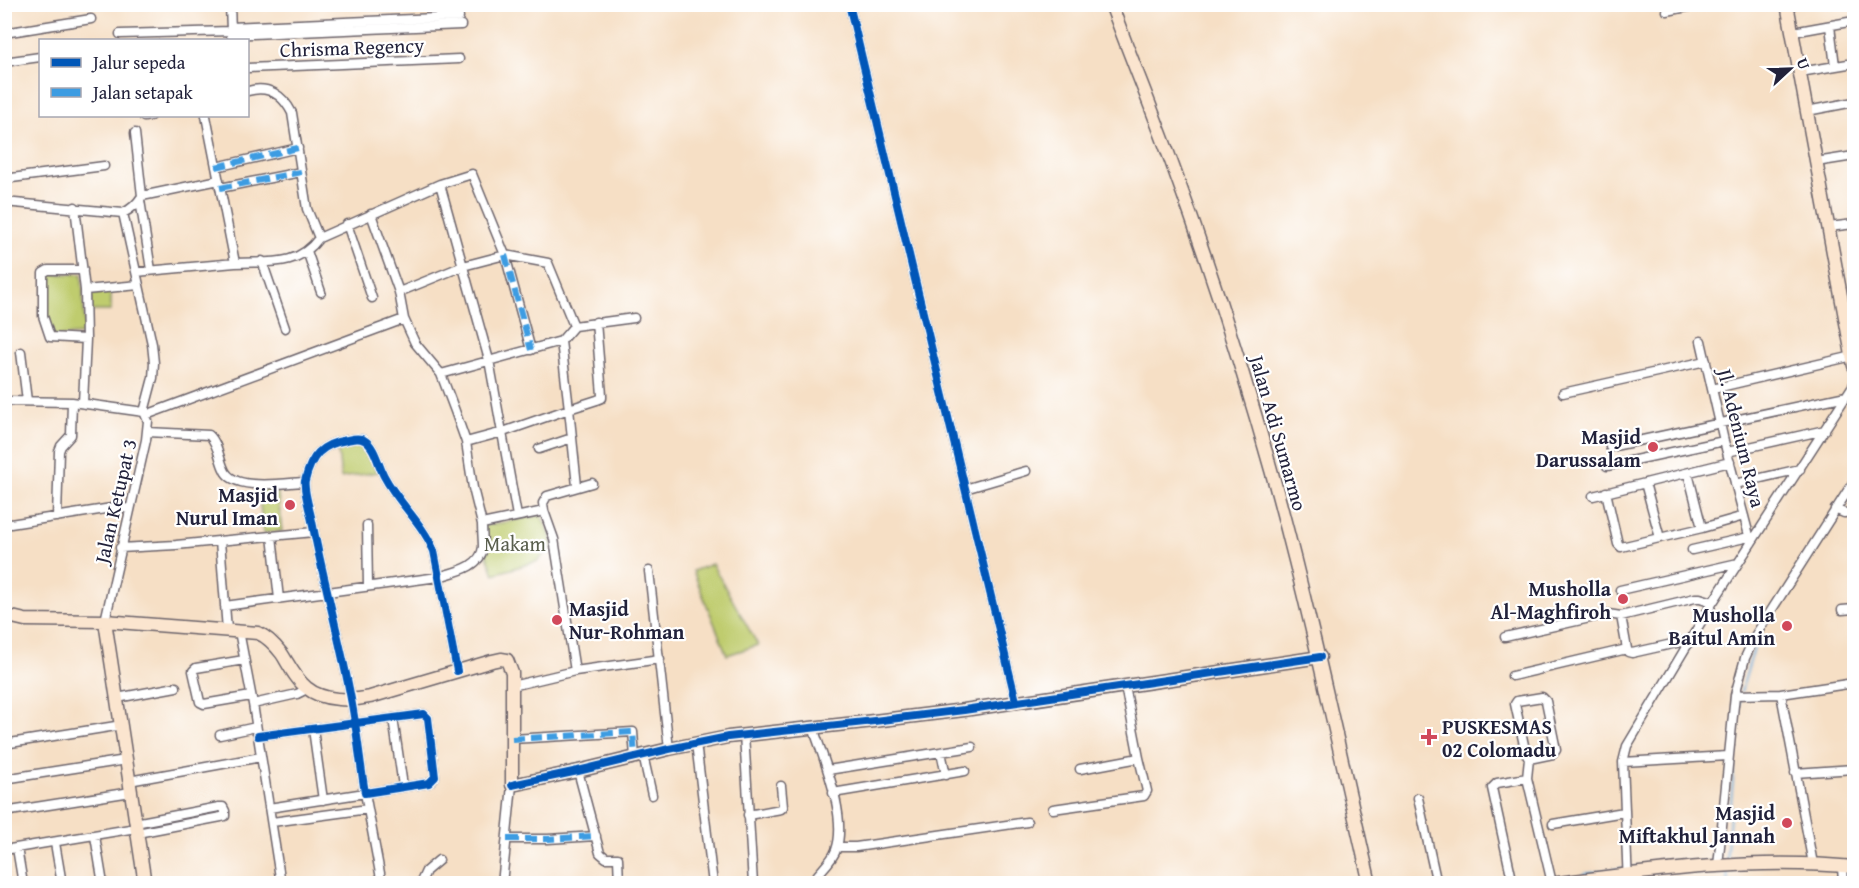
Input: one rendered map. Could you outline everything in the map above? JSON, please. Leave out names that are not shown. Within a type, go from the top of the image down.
[{"type":"street","points":[[230,4],[231,33]]},
{"type":"street","points":[[849,4],[1016,701]]},
{"type":"street","name":"Jalan Adi Sumarmo","points":[[1111,4],[1176,173],[1226,322],[1272,473],[1320,657],[1370,884]]},
{"type":"street","points":[[1667,11],[1702,4]]},
{"type":"street","points":[[1712,389],[1854,361],[1787,4]]},
{"type":"street","points":[[4,33],[91,19]]},
{"type":"street","points":[[120,34],[231,33],[460,21]]},
{"type":"street","points":[[1793,32],[1854,21]]},
{"type":"street","points":[[1830,26],[1835,66]]},
{"type":"street","points":[[4,62],[39,57]]},
{"type":"street","name":"Chrisma Regency","points":[[249,68],[459,59]]},
{"type":"street","points":[[1800,72],[1854,63]]},
{"type":"street","points":[[249,91],[271,90],[284,101],[292,113],[307,209],[319,238]]},
{"type":"street","points":[[1807,111],[1854,102]]},
{"type":"street","points":[[206,117],[235,263]]},
{"type":"street","points":[[135,133],[151,270]]},
{"type":"street","points":[[216,167],[298,148]]},
{"type":"street","points":[[1816,162],[1854,156]]},
{"type":"street","points":[[4,179],[104,166]]},
{"type":"street","points":[[4,202],[123,213],[132,208],[141,198],[301,172]]},
{"type":"street","points":[[136,272],[290,260],[307,251],[319,238],[440,184],[472,174],[505,255],[531,350]]},
{"type":"street","points":[[440,184],[489,360],[517,516]]},
{"type":"street","points":[[75,207],[85,290],[86,339],[83,403]]},
{"type":"street","name":"Jalan Ketupat 3","points":[[105,621],[147,432],[145,414],[154,363],[149,328],[123,213]]},
{"type":"street","points":[[225,606],[438,577],[467,567],[481,556],[482,524],[473,488],[466,442],[441,374],[419,349],[404,319],[399,292],[371,214]]},
{"type":"street","points":[[1829,227],[1854,224]]},
{"type":"street","points":[[347,225],[372,298]]},
{"type":"street","points":[[307,251],[321,292]]},
{"type":"street","points":[[399,292],[463,266],[505,255],[548,263],[574,326]]},
{"type":"street","points":[[262,261],[285,328]]},
{"type":"street","points":[[82,270],[48,270],[45,272],[42,276],[43,316],[50,337],[86,339]]},
{"type":"street","points":[[85,290],[139,285]]},
{"type":"street","points":[[441,374],[561,341],[574,326],[634,318]]},
{"type":"street","points":[[4,401],[83,403],[145,414],[404,319]]},
{"type":"street","points":[[466,442],[503,432],[602,398],[596,322]]},
{"type":"street","points":[[561,341],[577,486]]},
{"type":"street","name":"Jl. Adenium Raya","points":[[1701,341],[1750,540]]},
{"type":"street","points":[[21,352],[27,401]]},
{"type":"street","points":[[1563,393],[1706,361]]},
{"type":"street","points":[[1628,873],[1623,762],[1627,746],[1750,540],[1800,469],[1854,384]]},
{"type":"street","points":[[1610,447],[1846,396]]},
{"type":"street","points":[[57,517],[59,451],[71,435],[72,402]]},
{"type":"street","points":[[1727,452],[1825,430]]},
{"type":"street","points":[[147,432],[209,435],[225,473],[238,482],[272,484],[304,482]]},
{"type":"street","points":[[539,449],[572,438]]},
{"type":"street","points":[[382,884],[351,699],[304,482],[315,455],[323,447],[353,439],[366,441],[373,450],[389,484],[426,535],[434,551],[457,671]]},
{"type":"street","points":[[1607,466],[1724,441]]},
{"type":"street","points":[[1593,496],[1730,462]]},
{"type":"street","points":[[1735,484],[1800,469]]},
{"type":"street","points":[[965,489],[1026,471]]},
{"type":"street","points":[[1688,473],[1702,528]]},
{"type":"street","points":[[1722,864],[1728,756],[1736,695],[1745,658],[1751,643],[1839,511],[1854,481]]},
{"type":"street","points":[[575,671],[554,539],[543,503],[547,496],[592,483]]},
{"type":"street","points":[[1646,483],[1660,538]]},
{"type":"street","points":[[1606,492],[1619,546],[1702,528],[1744,516]]},
{"type":"street","points":[[4,525],[118,507],[129,509]]},
{"type":"street","points":[[482,524],[544,511]]},
{"type":"street","points":[[1839,511],[1854,512]]},
{"type":"street","points":[[367,525],[368,586]]},
{"type":"street","points":[[120,548],[314,532]]},
{"type":"street","points":[[272,536],[279,598]]},
{"type":"street","points":[[1692,550],[1750,540]]},
{"type":"street","points":[[220,541],[225,606],[244,660],[281,884]]},
{"type":"street","points":[[1620,590],[1738,563]]},
{"type":"street","points":[[649,571],[669,748]]},
{"type":"street","points":[[1505,637],[1695,598],[1713,602]]},
{"type":"street","points":[[1842,609],[1854,609]]},
{"type":"street","points":[[5,614],[25,620],[105,621],[258,633],[268,638],[307,689],[326,696],[351,699],[370,698],[457,671],[501,659],[507,660],[512,673],[512,785],[502,884]]},
{"type":"street","points":[[1616,615],[1623,650]]},
{"type":"street","points":[[105,621],[145,884]]},
{"type":"street","points":[[1512,676],[1623,650],[1632,653],[1690,640]]},
{"type":"street","points":[[512,785],[669,748],[744,735],[874,721],[1320,657]]},
{"type":"street","points":[[244,660],[196,668],[193,671],[200,702],[204,704],[252,700],[297,694],[307,689]]},
{"type":"street","points":[[512,686],[575,671],[660,660]]},
{"type":"street","points":[[1736,695],[1781,694],[1854,683]]},
{"type":"street","points":[[1053,809],[1144,796],[1147,791],[1125,686]]},
{"type":"street","points":[[117,698],[177,687]]},
{"type":"street","points":[[1781,694],[1813,864]]},
{"type":"street","points":[[1529,759],[1553,754],[1556,750],[1546,701],[1542,697],[1515,703],[1529,759],[1527,778],[1551,881],[1722,864],[1813,864],[1848,867],[1843,884]]},
{"type":"street","points":[[220,735],[313,729],[424,714],[428,718],[435,777],[429,783],[269,808]]},
{"type":"street","points":[[393,718],[404,786]]},
{"type":"street","points":[[4,744],[122,725]]},
{"type":"street","points":[[811,884],[836,852],[839,820],[828,770],[813,727]]},
{"type":"street","points":[[313,729],[323,800]]},
{"type":"street","points":[[512,739],[633,732],[652,795]]},
{"type":"street","points":[[744,735],[753,884]]},
{"type":"street","points":[[696,743],[713,884]]},
{"type":"street","points":[[828,770],[972,747]]},
{"type":"street","points":[[941,752],[946,775]]},
{"type":"street","points":[[4,812],[130,787],[261,756]]},
{"type":"street","points":[[1623,762],[1728,756]]},
{"type":"street","points":[[1080,769],[1139,758]]},
{"type":"street","points":[[4,779],[126,760]]},
{"type":"street","points":[[1795,773],[1854,769]]},
{"type":"street","points":[[578,771],[600,853],[602,857],[618,858],[619,884]]},
{"type":"street","points":[[833,793],[965,771]]},
{"type":"street","points":[[1513,883],[1492,788],[1494,784],[1527,778]]},
{"type":"street","points":[[748,815],[781,809],[783,807],[781,786]]},
{"type":"street","points":[[1418,798],[1437,884]]},
{"type":"street","points":[[4,850],[136,828],[219,807],[223,807],[225,811],[225,816],[193,823],[136,828]]},
{"type":"street","points":[[272,822],[368,809]]},
{"type":"street","points":[[1553,824],[1624,812]]},
{"type":"street","points":[[191,813],[193,823]]},
{"type":"street","points":[[837,847],[856,847],[1027,822]]},
{"type":"street","points":[[95,836],[103,884]]},
{"type":"street","points":[[507,839],[596,836]]},
{"type":"street","points":[[55,843],[62,884]]},
{"type":"street","points":[[17,848],[23,884]]},
{"type":"street","points":[[420,884],[426,871],[439,860]]},
{"type":"green space","points":[[46,274],[82,274],[85,334],[54,337],[46,317]]},
{"type":"green space","points":[[111,291],[111,311],[92,311],[88,303],[90,294]]},
{"type":"green space","points":[[362,442],[371,455],[378,472],[341,478],[337,443]]},
{"type":"green space","points":[[258,485],[277,487],[282,531],[263,533]]},
{"type":"green space","name":"Makam","points":[[541,515],[552,546],[538,561],[494,574],[487,555],[484,526]]},
{"type":"green space","points":[[712,564],[758,645],[727,655],[693,571]]},
{"type":"waterway","points":[[1841,509],[1854,489]]},
{"type":"waterway","points":[[1831,524],[1838,514]]},
{"type":"waterway","points":[[1741,692],[1754,648]]},
{"type":"waterway","points":[[1726,862],[1740,697]]},
{"type":"waterway","points":[[1630,868],[1646,866]]},
{"type":"waterway","points":[[1583,874],[1625,868]]},
{"type":"waterway","points":[[1727,871],[1728,884]]},
{"type":"waterway","points":[[1519,884],[1547,879]]},
{"type":"marked path","points":[[216,167],[298,148]]},
{"type":"marked path","points":[[220,188],[301,172]]},
{"type":"marked path","points":[[505,255],[531,350]]},
{"type":"marked path","points":[[512,739],[633,732],[635,757]]},
{"type":"marked path","points":[[507,839],[596,836]]},
{"type":"cycle path","points":[[849,4],[1016,701]]},
{"type":"cycle path","points":[[258,736],[424,714],[428,718],[435,777],[429,783],[365,793],[357,734],[355,722],[347,677],[305,489],[307,472],[314,458],[324,448],[338,442],[358,438],[368,443],[390,486],[429,541],[434,551],[457,671]]},
{"type":"cycle path","points":[[512,785],[728,737],[964,710],[1320,657]]},
{"type":"place","name":"Masjid Darussalam","points":[[1653,447]]},
{"type":"place","name":"Masjid Nurul Iman","points":[[290,505]]},
{"type":"place","name":"Musholla Al-Maghfiroh","points":[[1623,599]]},
{"type":"place","name":"Masjid Nur-Rohman","points":[[557,620]]},
{"type":"place","name":"Musholla Baitul Amin","points":[[1787,626]]},
{"type":"place","name":"PUSKESMAS 02 Colomadu","points":[[1429,737]]},
{"type":"place","name":"Masjid Miftakhul Jannah","points":[[1787,823]]}]
